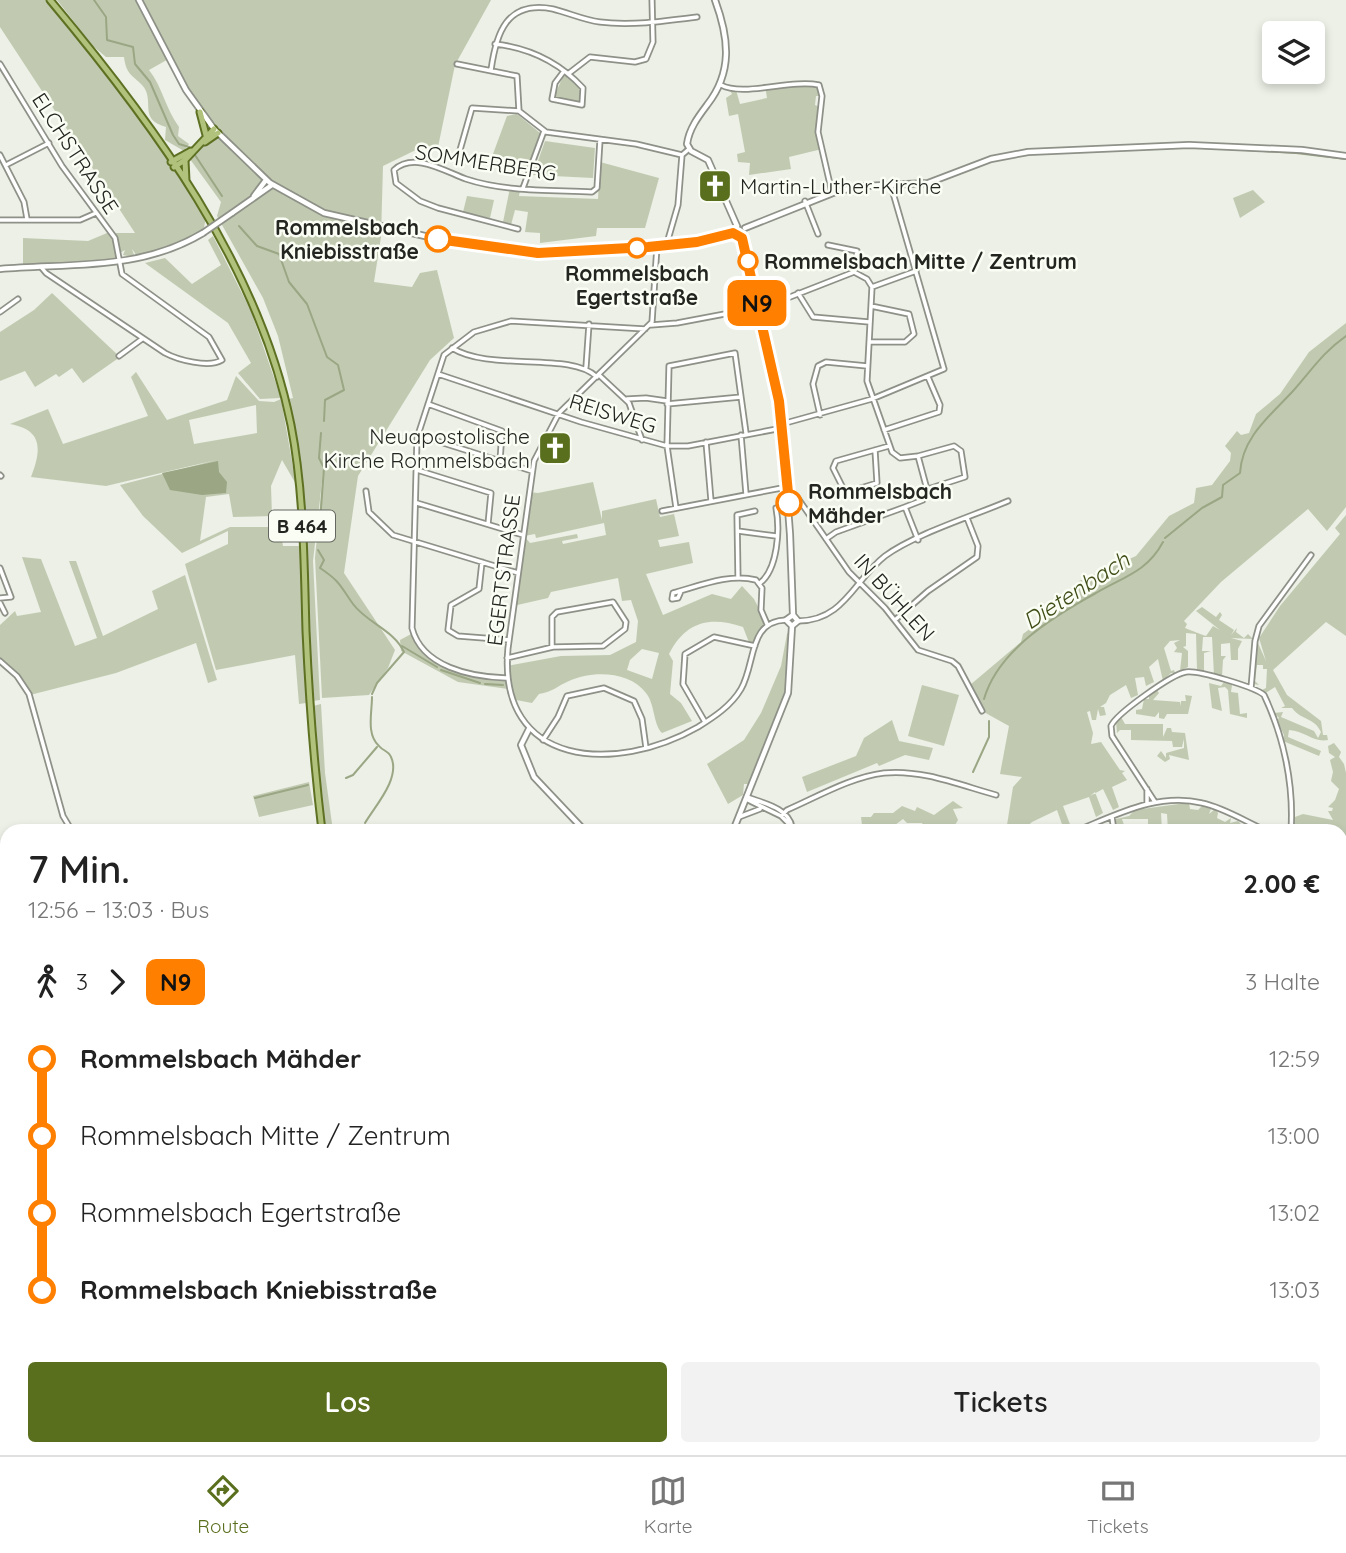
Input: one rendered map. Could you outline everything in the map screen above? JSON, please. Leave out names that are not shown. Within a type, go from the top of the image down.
[{"type":"main road","name":"B 464","points":[[51,0],[123,92],[173,164],[233,264],[260,321],[290,424],[302,515],[310,725],[321,824]]},
{"type":"main road","points":[[200,112],[206,137]]},
{"type":"main road","points":[[173,164],[216,131]]},
{"type":"main road","points":[[202,143],[216,131]]},
{"type":"main road","points":[[184,158],[183,170],[189,190]]},
{"type":"street","points":[[139,0],[200,112],[266,180],[312,208],[360,224],[526,252],[657,246],[697,242],[733,233],[742,238],[782,426],[788,490],[793,615],[798,621]]},
{"type":"street","points":[[495,44],[536,53],[566,72],[584,90],[582,105],[552,99],[555,85],[566,72],[580,61],[592,56],[644,60],[651,51],[654,21],[652,0]]},
{"type":"street","points":[[667,243],[678,205],[682,155],[689,149],[691,130],[721,85],[727,49],[715,0]]},
{"type":"street","points":[[491,70],[500,29],[508,19],[535,9],[554,9],[604,23],[697,18]]},
{"type":"street","name":"ELCHSTRASSE","points":[[0,64],[48,144],[116,241],[125,276],[209,337],[222,355],[221,361],[178,358],[142,339]]},
{"type":"street","points":[[457,64],[518,77],[519,111]]},
{"type":"street","points":[[721,85],[736,90],[765,86],[819,85],[822,96],[818,126],[832,192]]},
{"type":"street","points":[[460,150],[472,108],[519,111],[544,131],[682,155]]},
{"type":"street","points":[[523,188],[544,131]]},
{"type":"street","name":"SOMMERBERG","points":[[518,229],[430,206],[403,189],[392,175],[397,166],[425,164],[470,180],[523,188],[595,191],[600,140]]},
{"type":"street","points":[[6,166],[48,144]]},
{"type":"street","points":[[737,226],[745,228],[832,192],[860,186],[932,182],[986,161],[1017,153],[1095,147],[1189,145],[1302,150],[1346,156]]},
{"type":"street","points":[[689,149],[708,160],[737,226]]},
{"type":"street","points":[[0,155],[24,202],[27,219]]},
{"type":"street","points":[[250,200],[266,180]]},
{"type":"street","points":[[0,269],[121,261],[162,254],[203,233],[272,184]]},
{"type":"street","points":[[872,287],[916,271],[891,186]]},
{"type":"street","points":[[805,201],[818,234]]},
{"type":"street","points":[[0,220],[80,220],[96,213]]},
{"type":"street","points":[[733,233],[737,226]]},
{"type":"street","points":[[742,238],[746,233],[745,228]]},
{"type":"street","points":[[828,245],[857,251],[853,272]]},
{"type":"street","points":[[657,246],[651,325],[673,324],[759,308],[853,272],[866,277],[872,287],[867,366],[872,399],[890,446],[900,458],[954,446],[961,451],[965,477],[928,489]]},
{"type":"street","points":[[41,267],[142,339],[120,356]]},
{"type":"street","name":"REISWEG","points":[[438,373],[667,446],[743,435],[872,399],[944,369],[916,271]]},
{"type":"street","points":[[798,293],[813,317],[870,322]]},
{"type":"street","points":[[0,312],[18,299]]},
{"type":"street","points":[[869,342],[905,342],[914,334],[909,314],[872,306]]},
{"type":"street","points":[[506,678],[461,672],[428,654],[418,643],[412,620],[418,435],[444,355],[478,330],[505,322],[589,324],[646,329]]},
{"type":"street","points":[[586,367],[589,324]]},
{"type":"street","name":"EGERTSTRASSE","points":[[529,729],[513,703],[506,678],[517,573],[532,471],[559,413],[651,325]]},
{"type":"street","points":[[452,348],[510,362],[586,367],[627,400],[642,440]]},
{"type":"street","points":[[676,508],[667,446],[670,365],[735,353],[741,397],[746,494]]},
{"type":"street","points":[[820,415],[813,386],[818,366],[826,362],[867,366]]},
{"type":"street","points":[[884,430],[939,412],[940,405],[928,377]]},
{"type":"street","points":[[627,400],[646,398],[667,403],[741,397]]},
{"type":"street","points":[[428,404],[502,431],[500,462]]},
{"type":"street","points":[[418,435],[532,471]]},
{"type":"street","points":[[706,442],[711,501]]},
{"type":"street","points":[[875,450],[877,483],[851,491],[844,490],[834,470],[835,462],[875,450],[890,446]]},
{"type":"street","points":[[826,539],[836,532],[926,498],[928,489],[918,456]]},
{"type":"street","points":[[417,470],[491,493],[488,524]]},
{"type":"street","points":[[662,511],[746,494],[788,490]]},
{"type":"street","name":"IN BÜHLEN","points":[[788,490],[797,497],[860,583],[895,620],[920,652],[952,661],[958,666],[982,711]]},
{"type":"street","points":[[366,491],[368,508],[376,520],[393,535],[517,573]]},
{"type":"street","points":[[736,824],[789,689],[792,626],[798,621],[817,619],[834,612],[885,557],[1008,501]]},
{"type":"street","points":[[417,503],[523,535]]},
{"type":"street","points":[[767,624],[761,610],[760,583],[772,569],[779,529],[776,508]]},
{"type":"street","points":[[905,508],[918,540]]},
{"type":"street","points":[[738,578],[737,515],[755,511]]},
{"type":"street","points":[[895,620],[928,591],[976,557],[978,547],[967,519]]},
{"type":"street","points":[[738,531],[776,536]]},
{"type":"street","points":[[1251,688],[1259,626],[1311,555]]},
{"type":"street","points":[[482,562],[480,588],[476,593],[451,605],[448,630],[458,636],[509,640]]},
{"type":"street","points":[[0,568],[11,597],[0,601],[5,613]]},
{"type":"street","points":[[681,591],[738,578],[760,583]]},
{"type":"street","points":[[507,658],[552,647],[598,646],[607,643],[627,625],[613,602],[555,613],[552,617],[552,647]]},
{"type":"street","points":[[578,824],[529,771],[521,745],[529,729],[543,740],[565,750],[590,755],[646,748],[679,736],[725,708],[740,690],[749,671],[758,634],[767,624],[786,620],[793,615]]},
{"type":"street","points":[[786,620],[792,626]]},
{"type":"street","points":[[705,722],[683,684],[685,654],[714,637],[755,646]]},
{"type":"street","points":[[0,661],[17,676],[29,694],[63,816],[68,824]]},
{"type":"street","points":[[1155,802],[1112,736],[1111,726],[1116,717],[1183,673],[1195,673],[1251,688],[1265,698],[1283,747],[1291,794],[1291,824]]},
{"type":"street","points":[[543,740],[558,717],[567,696],[604,688],[634,701],[642,719],[646,748]]},
{"type":"street","points":[[747,798],[762,809],[782,814],[860,779],[892,773],[923,776],[996,794]]},
{"type":"street","points":[[1147,789],[1147,804]]},
{"type":"street","points":[[747,798],[782,814],[789,824]]},
{"type":"street","points":[[1094,824],[1155,802],[1201,803],[1250,824]]},
{"type":"street","points":[[739,817],[762,809]]},
{"type":"street","points":[[1112,817],[1113,824]]},
{"type":"shaded area","points":[[0,0],[50,0],[171,162],[206,217],[203,233],[168,252],[139,259],[132,249],[135,258],[123,255],[125,250],[120,253],[121,261],[23,265],[23,238],[88,241],[107,233],[135,233],[0,27]]},
{"type":"shaded area","points":[[57,0],[138,0],[154,25],[141,0],[491,0],[455,65],[438,147],[424,146],[383,166],[381,237],[374,282],[412,287],[420,273],[437,270],[454,338],[430,360],[358,476],[344,573],[395,650],[388,668],[369,695],[322,698],[315,558],[324,464],[313,561],[320,700],[312,701],[303,493],[289,399],[293,398],[278,336],[263,298],[217,216],[221,202],[187,155],[218,134],[200,112],[172,57],[149,70],[179,127],[178,136],[189,144],[184,151],[165,140],[166,127],[157,124],[149,114],[146,91],[128,71],[124,57],[106,57],[93,46]]},
{"type":"shaded area","points":[[564,74],[583,90],[582,103],[554,97]]},
{"type":"shaded area","points":[[819,85],[822,96],[816,96],[815,105],[820,107],[818,120],[822,149],[789,157],[791,169],[749,175],[750,163],[738,162],[737,154],[745,152],[738,114],[729,116],[726,98],[732,94],[729,89],[736,90],[740,104],[767,98],[765,86]]},
{"type":"shaded area","points":[[517,114],[540,133],[527,169],[505,164],[506,158],[493,154],[507,116]]},
{"type":"shaded area","points":[[545,141],[595,148],[593,178],[533,175]]},
{"type":"shaded area","points":[[600,162],[659,178],[645,228],[597,228],[596,236],[540,243],[540,233],[525,232],[528,212],[515,210],[511,225],[503,222],[510,188],[520,190],[519,196],[598,199]]},
{"type":"shaded area","points":[[1253,190],[1265,202],[1240,218],[1233,198]]},
{"type":"shaded area","points":[[467,196],[494,200],[490,218],[463,212]]},
{"type":"shaded area","points":[[213,236],[251,311],[281,398],[260,399],[238,373],[251,363],[228,323],[145,263],[165,258],[192,284],[221,265],[208,240]]},
{"type":"shaded area","points":[[52,293],[120,357],[83,383],[72,368],[35,387],[25,371],[0,381],[0,332],[34,310]]},
{"type":"shaded area","points":[[1346,323],[1346,507],[1327,531],[1308,509],[1221,582],[1184,621],[1187,624],[1185,628],[1206,636],[1213,626],[1220,630],[1196,611],[1202,607],[1216,617],[1220,612],[1222,615],[1219,620],[1234,630],[1231,635],[1237,628],[1236,632],[1244,638],[1248,634],[1253,639],[1231,638],[1242,641],[1238,649],[1238,660],[1231,660],[1230,643],[1221,644],[1221,656],[1226,656],[1223,660],[1222,676],[1214,675],[1212,637],[1203,637],[1202,651],[1211,651],[1204,653],[1204,671],[1212,674],[1197,670],[1196,634],[1186,633],[1186,646],[1183,647],[1188,651],[1188,667],[1180,671],[1182,653],[1174,652],[1177,648],[1174,643],[1180,640],[1170,641],[1164,648],[1171,671],[1174,670],[1175,673],[1171,673],[1163,681],[1158,659],[1149,667],[1154,682],[1146,686],[1144,677],[1135,678],[1138,695],[1131,698],[1126,685],[1110,695],[1100,707],[1104,707],[1106,715],[1100,716],[1098,709],[1096,720],[1092,720],[1090,711],[1087,712],[1093,733],[1091,744],[1101,742],[1120,770],[1125,771],[1122,773],[1127,780],[1112,787],[1119,807],[1113,810],[1103,789],[1095,793],[1103,813],[1096,817],[1089,797],[1063,806],[1070,824],[1062,824],[1057,810],[1030,824],[1007,824],[1013,787],[1022,777],[1000,774],[1009,726],[982,711],[970,685],[1021,642],[1023,634],[1048,615],[1079,581],[1136,556],[1169,516],[1194,503],[1196,488],[1212,485],[1230,461],[1231,453],[1225,446],[1237,431],[1241,435],[1249,433],[1256,414],[1280,394],[1309,352]]},
{"type":"shaded area","points":[[136,372],[167,420],[227,400],[236,376],[259,401],[274,402],[281,399],[296,484],[282,460],[271,486],[272,516],[233,517],[229,494],[206,497],[200,541],[230,527],[275,527],[281,534],[283,546],[301,546],[306,703],[299,704],[295,655],[216,670],[185,564],[228,544],[228,531],[182,553],[143,516],[120,485],[216,460],[106,486],[31,477],[37,459],[37,443],[29,431],[10,424],[48,409],[63,444],[148,416],[131,377]],"holes":[[[256,405],[257,433],[194,444],[189,420]]]},
{"type":"shaded area","points":[[218,461],[219,472],[227,482],[226,493],[202,495],[170,490],[162,473]]},
{"type":"shaded area","points":[[593,482],[602,520],[602,511],[656,499],[660,517],[674,514],[679,536],[658,540],[660,547],[689,542],[693,563],[646,574],[663,615],[712,594],[731,599],[742,586],[754,599],[767,624],[755,646],[750,645],[743,627],[710,622],[691,628],[683,634],[669,654],[673,661],[670,694],[681,703],[692,721],[662,733],[646,693],[630,680],[621,677],[599,674],[578,677],[539,694],[532,703],[511,699],[508,689],[458,682],[401,651],[400,640],[413,633],[423,646],[443,663],[464,672],[506,678],[507,666],[561,656],[610,655],[636,642],[638,621],[631,600],[622,601],[618,578],[551,592],[548,598],[513,606],[529,492],[538,493]],"holes":[[[604,523],[606,535],[563,544],[562,541],[578,538],[577,534],[530,543],[524,536],[535,534],[536,538]],[[642,649],[659,653],[652,679],[627,670],[630,660]]]},
{"type":"shaded area","points":[[1346,515],[1346,636],[1326,622],[1273,670],[1287,695],[1321,721],[1323,735],[1327,735],[1328,740],[1318,740],[1289,730],[1288,737],[1321,751],[1319,756],[1283,741],[1284,735],[1277,720],[1279,718],[1274,713],[1283,712],[1281,717],[1314,731],[1318,738],[1321,732],[1315,724],[1292,708],[1281,708],[1285,706],[1275,687],[1264,694],[1262,690],[1266,688],[1267,669],[1263,669],[1263,665],[1257,665],[1255,681],[1259,685],[1254,684],[1256,647],[1257,641],[1266,661],[1259,638],[1280,606],[1340,534],[1335,528]]},
{"type":"shaded area","points":[[22,557],[41,559],[75,646],[97,638],[69,561],[76,561],[103,636],[158,609],[152,591],[185,575],[217,680],[208,683],[196,643],[116,673],[30,695],[21,679],[0,659],[0,625],[15,611],[17,616],[41,612]]},
{"type":"shaded area","points":[[792,626],[789,689],[755,777],[751,776],[748,784],[744,784],[743,795],[728,804],[707,764],[744,740],[761,713],[781,666],[787,634]]},
{"type":"shaded area","points":[[1224,682],[1232,685],[1231,692],[1238,693],[1240,714],[1247,713],[1247,718],[1230,714],[1228,690],[1225,687],[1218,688],[1222,711],[1212,708],[1209,683],[1221,686]]},
{"type":"shaded area","points":[[922,685],[959,695],[944,746],[908,736]]},
{"type":"shaded area","points":[[1157,690],[1159,693],[1153,700],[1180,702],[1181,706],[1181,701],[1186,701],[1185,695],[1192,696],[1188,714],[1167,714],[1164,719],[1159,718],[1159,712],[1155,717],[1136,714],[1136,710],[1142,709],[1144,699],[1149,699],[1149,695]]},
{"type":"shaded area","points":[[321,704],[325,773],[332,824],[324,824],[313,706]]},
{"type":"shaded area","points":[[1121,717],[1125,724],[1163,724],[1163,737],[1167,728],[1171,728],[1172,732],[1185,733],[1189,760],[1169,755],[1170,759],[1165,762],[1157,756],[1161,751],[1166,758],[1166,753],[1184,748],[1184,739],[1182,747],[1173,747],[1172,741],[1131,740],[1131,730],[1120,730],[1117,733],[1116,721]]},
{"type":"shaded area","points":[[892,720],[899,741],[933,748],[929,760],[905,755],[879,766],[877,763],[807,792],[802,777],[856,756],[864,738]]},
{"type":"shaded area","points":[[1334,743],[1341,752],[1339,757],[1344,764],[1346,824],[1294,824],[1295,817],[1303,814],[1333,820],[1328,811],[1333,808],[1328,807],[1335,800],[1339,789],[1331,781],[1333,772],[1330,760],[1335,757],[1329,753],[1328,746]]},
{"type":"shaded area","points":[[309,782],[313,805],[259,817],[253,796]]},
{"type":"shaded area","points":[[953,801],[963,808],[953,809],[958,820],[956,824],[907,823],[903,819],[896,824],[862,824],[861,817],[871,817],[874,813],[893,813],[902,806],[915,811],[917,807],[934,815]]},
{"type":"shaded area","points":[[1189,803],[1190,809],[1198,810],[1202,806],[1211,809],[1209,814],[1215,809],[1217,818],[1225,822],[1231,818],[1230,823],[1238,821],[1241,824],[1168,824],[1167,814],[1161,813],[1162,824],[1148,824],[1148,819],[1122,819],[1124,824],[1116,824],[1116,819],[1129,816],[1135,810]]},
{"type":"waterway","points":[[94,0],[106,17],[107,40],[133,47],[135,64],[150,82],[173,135],[179,144],[189,147]]},
{"type":"waterway","points":[[1173,148],[1199,148]]},
{"type":"waterway","points":[[1210,148],[1346,159]]},
{"type":"waterway","points":[[195,155],[222,196]]},
{"type":"waterway","points":[[239,226],[257,246],[279,254],[289,282],[307,304],[327,357],[338,365],[344,390],[325,400],[324,421]]},
{"type":"waterway","name":"Dietenbach","points":[[1165,538],[1202,508],[1222,497],[1223,485],[1240,473],[1246,449],[1259,428],[1324,355],[1346,336]]},
{"type":"waterway","points":[[321,433],[319,458],[323,466]]},
{"type":"waterway","points":[[319,535],[324,468]]},
{"type":"waterway","name":"Dietenbach","points":[[984,699],[991,681],[1002,665],[1030,636],[1063,612],[1134,573],[1150,560],[1163,542]]},
{"type":"waterway","points":[[318,550],[324,560],[320,568],[336,581],[359,611],[394,638],[404,652],[377,683],[372,694]]},
{"type":"waterway","points":[[402,646],[437,667]]},
{"type":"waterway","points":[[441,670],[480,683]]},
{"type":"waterway","points":[[485,684],[503,685]]},
{"type":"waterway","points":[[365,823],[386,792],[393,774],[390,755],[372,736],[372,697]]},
{"type":"waterway","points":[[973,772],[989,737],[989,721]]},
{"type":"waterway","points":[[346,778],[353,775],[377,747]]},
{"type":"waterway","points":[[255,798],[308,785]]},
{"type":"bus line","name":"N9","points":[[438,239],[538,253],[689,243],[733,233],[742,238],[779,401],[789,503]]},
{"type":"place","name":"Martin-Luther-Kirche","points":[[715,186]]},
{"type":"place","name":"Rommelsbach Kniebisstraße","points":[[438,239]]},
{"type":"place","name":"Rommelsbach Egertstraße","points":[[637,248]]},
{"type":"place","name":"Rommelsbach Mitte / Zentrum","points":[[748,261]]},
{"type":"place","name":"Neuapostolische Kirche Rommelsbach","points":[[555,448]]},
{"type":"place","name":"Rommelsbach Mähder","points":[[789,503]]}]
